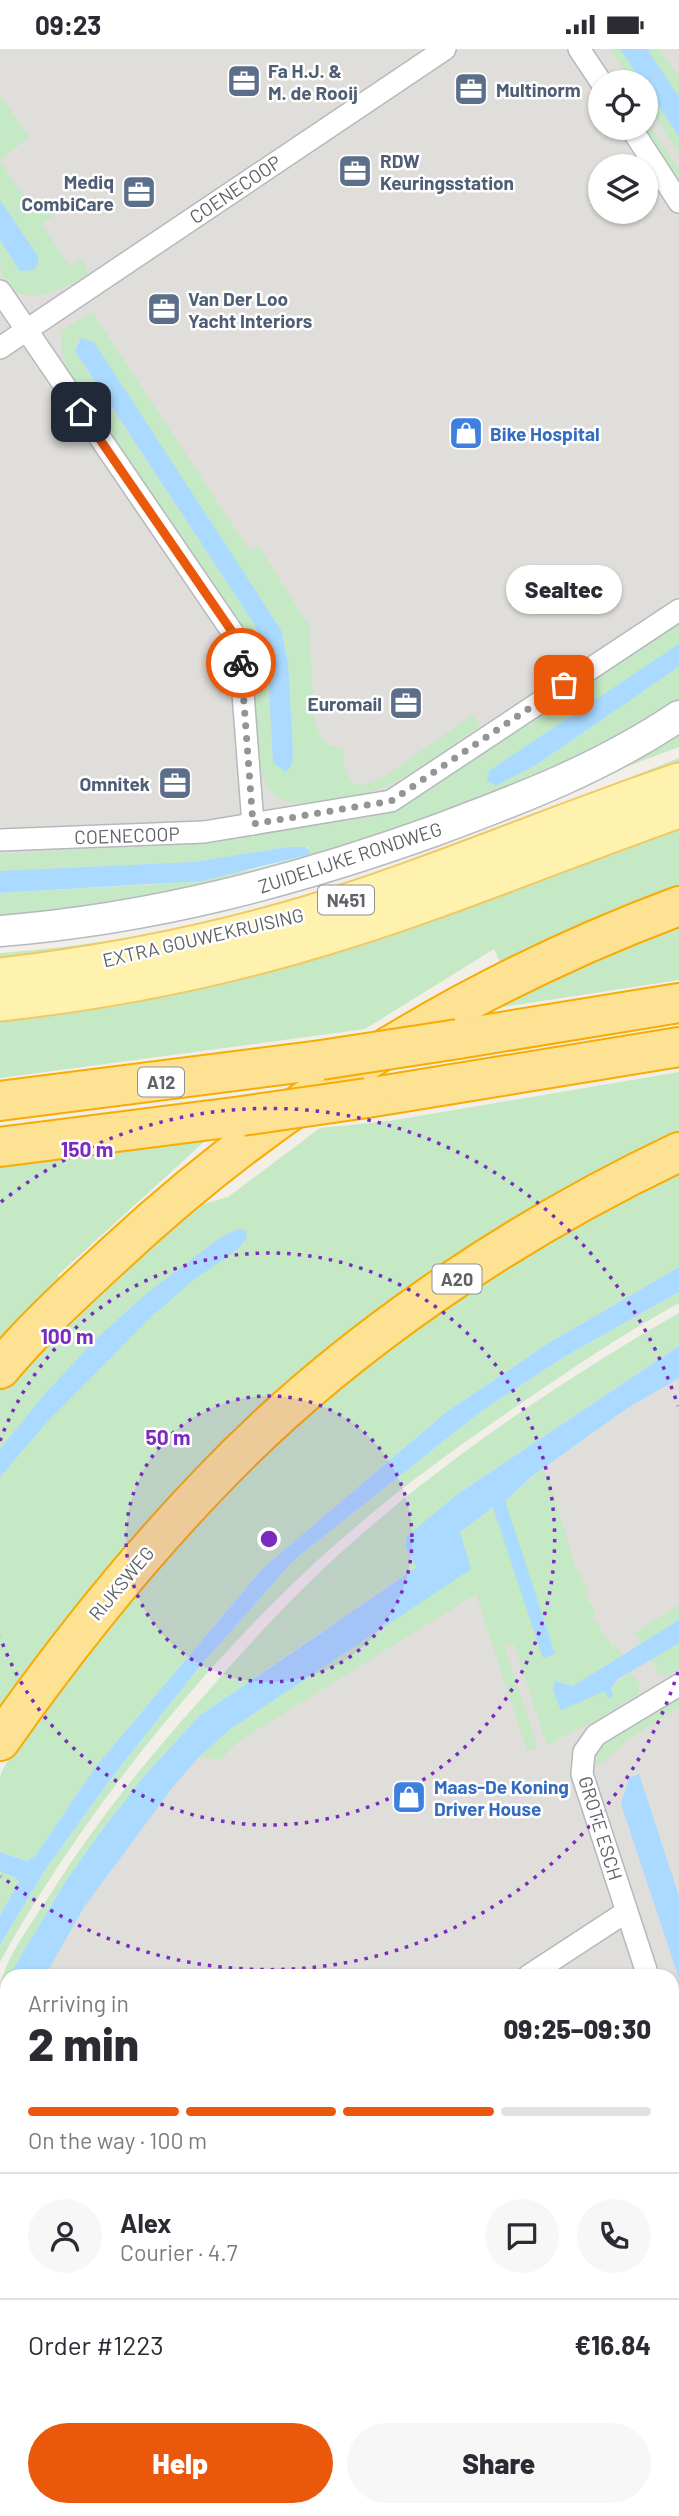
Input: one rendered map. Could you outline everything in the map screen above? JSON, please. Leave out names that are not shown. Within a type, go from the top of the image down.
[{"type":"highway","points":[[0,1369],[37,1329],[182,1194],[276,1120],[328,1084],[439,1016],[509,979],[590,941],[679,906]]},
{"type":"highway","name":"A12","points":[[0,1101],[321,1060],[679,1003]]},
{"type":"highway","name":"A12","points":[[0,1147],[367,1098],[679,1047]]},
{"type":"highway","name":"RIJKSWEG","points":[[0,1741],[113,1589],[211,1482],[257,1438],[359,1351],[444,1288],[550,1220],[679,1153]]},
{"type":"main road","name":"ZUIDELIJKE RONDWEG","points":[[0,931],[138,915],[234,894],[334,866],[563,782],[610,759],[679,716]]},
{"type":"main road","name":"EXTRA GOUWEKRUISING","points":[[0,975],[140,954],[276,922],[374,891],[679,780]]},
{"type":"main road","name":"EXTRA GOUWEKRUISING","points":[[0,1004],[130,986],[301,945],[396,915],[679,811]]},
{"type":"street","name":"COENECOOP","points":[[0,348],[24,329],[445,49]]},
{"type":"street","points":[[579,49],[593,70]]},
{"type":"street","points":[[639,140],[679,202]]},
{"type":"street","points":[[0,291],[233,633],[240,654],[253,824]]},
{"type":"street","name":"COENECOOP","points":[[0,840],[204,832],[391,801],[679,610]]},
{"type":"street","name":"GROTE ESCH","points":[[646,1969],[582,1773],[584,1752],[596,1735],[679,1685]]},
{"type":"street","points":[[539,1969],[626,1912]]},
{"type":"shaded area","points":[[0,49],[679,49],[679,655],[422,814],[224,860],[0,876]]},
{"type":"shaded area","points":[[679,1368],[679,1969],[31,1969],[201,1734],[446,1529]]},
{"type":"green space","points":[[610,49],[620,49],[634,70],[624,70]]},
{"type":"green space","points":[[647,49],[660,49],[679,77],[679,97]]},
{"type":"green space","points":[[0,95],[29,137],[0,160]]},
{"type":"green space","points":[[658,105],[679,137],[679,153],[658,121]]},
{"type":"green space","points":[[658,138],[679,170],[679,185],[649,140]]},
{"type":"green space","points":[[0,161],[34,212],[48,205],[55,214],[42,224],[69,266],[82,258],[88,274],[67,286],[42,295],[18,293],[8,286],[1,273],[0,240],[20,271],[39,258],[0,200]]},
{"type":"green space","points":[[92,312],[250,551],[258,545],[309,626],[315,725],[326,744],[346,751],[343,762],[351,781],[362,786],[384,777],[472,715],[480,726],[428,762],[385,787],[323,802],[295,803],[275,795],[263,777],[261,767],[256,767],[251,673],[64,367],[67,365],[61,352],[61,331]],"holes":[[[91,340],[281,630],[288,663],[293,753],[292,764],[287,770],[273,763],[268,666],[255,625],[75,352],[77,341]]]},
{"type":"green space","points":[[679,624],[679,644],[641,670],[539,763],[679,666],[679,706],[524,787],[235,883],[0,922],[0,893],[158,884],[251,870],[308,855],[308,847],[288,847],[195,862],[0,871],[0,854],[205,843],[237,838],[237,842],[242,841],[242,837],[370,818],[396,810]]},
{"type":"green space","points":[[679,727],[679,747],[618,770],[617,768]]},
{"type":"green space","points":[[679,758],[679,767],[355,885],[178,934],[0,963],[0,953],[82,945],[162,932],[322,893],[457,847]]},
{"type":"green space","points":[[679,823],[679,886],[595,918],[500,962],[494,949],[365,1029],[0,1078],[0,1015]]},
{"type":"green space","points":[[679,924],[679,980],[490,1009],[516,994]]},
{"type":"green space","points":[[679,1072],[679,1137],[601,1177],[107,1571],[38,1656],[0,1713],[0,1381],[185,1209],[228,1197],[320,1128],[389,1121]]},
{"type":"green space","points":[[207,1139],[58,1275],[59,1280],[0,1340],[0,1166]]},
{"type":"green space","points":[[679,1173],[679,1267],[547,1344],[445,1413],[263,1568],[96,1766],[36,1855],[27,1861],[0,1852],[0,1778],[13,1753],[87,1653],[177,1546],[234,1485],[334,1394],[443,1311],[500,1272],[559,1237]]},
{"type":"green space","points":[[679,1292],[679,1303],[580,1363],[432,1466],[366,1518],[296,1581],[201,1681],[111,1791],[33,1905],[0,1962],[0,1945],[45,1870],[110,1780],[196,1671],[294,1560],[483,1410],[564,1357]]},
{"type":"green space","points":[[679,1313],[679,1346],[459,1493],[406,1549],[417,1566],[199,1716],[144,1776],[99,1834],[67,1879],[14,1969],[5,1969],[20,1940],[105,1815],[182,1721],[294,1597],[390,1510],[429,1479],[510,1419]]},
{"type":"green space","points":[[542,1469],[548,1475],[575,1565],[589,1591],[584,1593],[596,1613],[592,1616],[612,1646],[616,1644],[622,1655],[573,1686],[555,1681],[553,1690],[561,1709],[611,1688],[630,1672],[640,1684],[638,1694],[599,1719],[547,1745],[514,1644],[504,1646],[538,1748],[527,1751],[476,1594],[239,1741],[220,1760],[199,1757],[229,1730],[371,1635],[460,1532],[494,1507],[543,1658],[555,1654],[504,1502]]},
{"type":"green space","points":[[679,1605],[679,1620],[641,1643],[634,1633]]},
{"type":"green space","points":[[679,1643],[679,1669],[667,1676],[658,1673],[651,1659]]},
{"type":"green space","points":[[679,1693],[679,1707],[627,1740],[605,1761],[594,1765],[598,1752],[616,1731]]},
{"type":"green space","points":[[0,1872],[15,1877],[19,1882],[0,1915]]},
{"type":"water","points":[[620,49],[647,49],[679,97],[679,137],[658,105],[658,70],[634,70]]},
{"type":"water","points":[[0,200],[39,258],[35,270],[20,271],[0,240]]},
{"type":"water","points":[[81,338],[94,342],[281,630],[288,663],[293,753],[292,764],[286,772],[273,763],[268,666],[255,625],[75,351]]},
{"type":"water","points":[[679,644],[679,666],[674,670],[539,763],[496,786],[487,780],[489,771]]},
{"type":"water","points":[[287,847],[306,847],[310,852],[308,855],[201,881],[0,893],[0,871],[195,862]]},
{"type":"water","points":[[239,1229],[246,1231],[247,1238],[237,1250],[192,1281],[152,1316],[47,1422],[0,1477],[0,1449],[44,1395],[97,1338],[145,1295],[221,1237]]},
{"type":"water","points":[[679,1267],[679,1292],[564,1357],[483,1410],[294,1560],[196,1671],[110,1780],[45,1870],[0,1945],[0,1915],[19,1882],[15,1877],[0,1872],[0,1852],[27,1861],[36,1855],[96,1766],[263,1568],[445,1413],[547,1344]]},
{"type":"water","points":[[679,1346],[679,1378],[626,1409],[531,1477],[505,1501],[555,1654],[543,1658],[493,1507],[460,1532],[471,1569],[229,1730],[199,1757],[173,1787],[84,1907],[49,1969],[13,1969],[67,1879],[99,1834],[144,1776],[199,1716],[417,1567],[406,1549],[406,1537],[459,1493]]},
{"type":"water","points":[[679,1620],[679,1643],[618,1679],[611,1688],[613,1696],[608,1698],[605,1691],[561,1710],[553,1690],[555,1681],[573,1686]]},
{"type":"water","points":[[639,1774],[679,1896],[679,1969],[676,1969],[621,1804],[629,1778]]},
{"type":"way so far","points":[[241,663],[253,824],[391,801],[564,685]]},
{"type":"place","name":"Fa H.J. & M. de Rooij","points":[[244,81]]},
{"type":"place","name":"Multinorm","points":[[471,89]]},
{"type":"place","name":"RDW Keuringsstation","points":[[355,171]]},
{"type":"place","name":"Mediq CombiCare","points":[[139,192]]},
{"type":"place","name":"Van Der Loo Yacht Interiors","points":[[164,309]]},
{"type":"place","name":"Bike Hospital","points":[[466,433]]},
{"type":"place","name":"Sealtec","points":[[564,685]]},
{"type":"place","name":"Euromail","points":[[406,703]]},
{"type":"place","name":"Omnitek","points":[[175,783]]},
{"type":"place","name":"Maas-De Koning Driver House","points":[[409,1797]]},
{"type":"route","points":[[81,412],[233,633],[241,663]]}]
